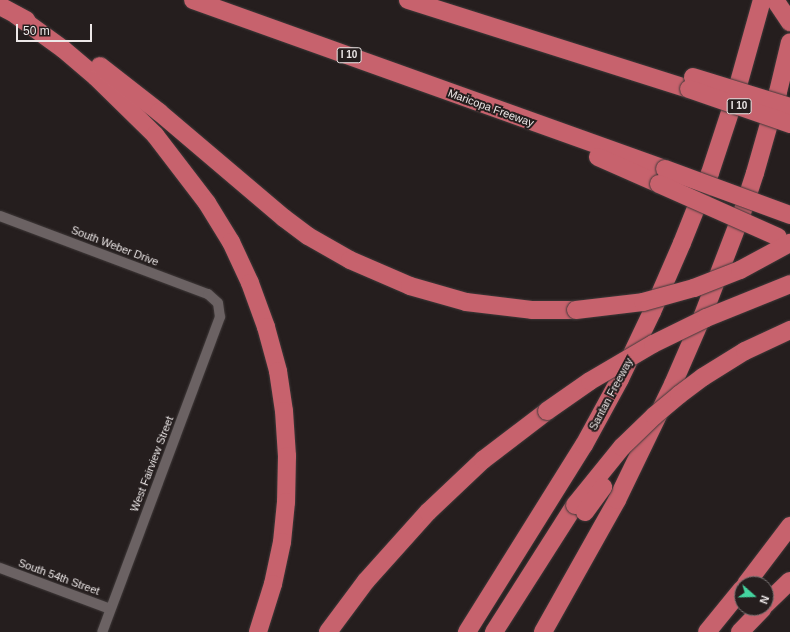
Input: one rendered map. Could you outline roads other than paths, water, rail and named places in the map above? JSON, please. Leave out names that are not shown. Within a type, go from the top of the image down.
[{"type":"highway","name":"Maricopa Freeway","points":[[193,0],[277,29],[505,113],[662,177]]},
{"type":"highway","name":"I 10","points":[[408,0],[584,54],[691,83],[790,124]]},
{"type":"highway","name":"Santan Freeway","points":[[468,632],[565,477],[620,379],[671,271],[722,138],[762,0]]},
{"type":"highway","points":[[775,0],[790,22]]},
{"type":"highway","points":[[0,6],[50,32],[115,78],[172,123],[284,218],[308,236],[350,260],[410,286],[466,302],[532,310],[576,310],[643,302],[694,288],[740,270],[784,240],[662,177]]},
{"type":"highway","points":[[16,15],[63,49],[96,77],[155,135],[207,202],[231,242],[250,283],[266,327],[278,371],[284,411],[287,456],[286,502],[282,542],[273,584],[258,632]]},
{"type":"highway","points":[[543,632],[600,532],[673,384],[717,280],[755,173],[778,92],[790,42]]},
{"type":"highway","points":[[691,83],[790,107]]},
{"type":"highway","points":[[662,177],[790,215]]},
{"type":"highway","points":[[328,632],[366,581],[428,512],[483,460],[547,411],[590,381],[653,344],[706,318],[790,284]]},
{"type":"highway","points":[[494,632],[622,447],[674,399],[703,377],[734,358],[790,330]]},
{"type":"highway","points":[[508,632],[580,509],[626,461],[679,411],[705,391],[736,371],[790,343]]},
{"type":"highway","points":[[752,576],[790,526]]},
{"type":"highway","points":[[774,596],[790,581]]},
{"type":"highway","points":[[707,632],[734,599]]},
{"type":"highway","points":[[740,632],[755,616]]},
{"type":"street","name":"South Weber Drive","points":[[0,216],[208,294],[218,303]]},
{"type":"street","name":"West Fairview Street","points":[[102,632],[220,317],[218,303]]},
{"type":"street","name":"South 54th Street","points":[[0,568],[110,609]]}]
